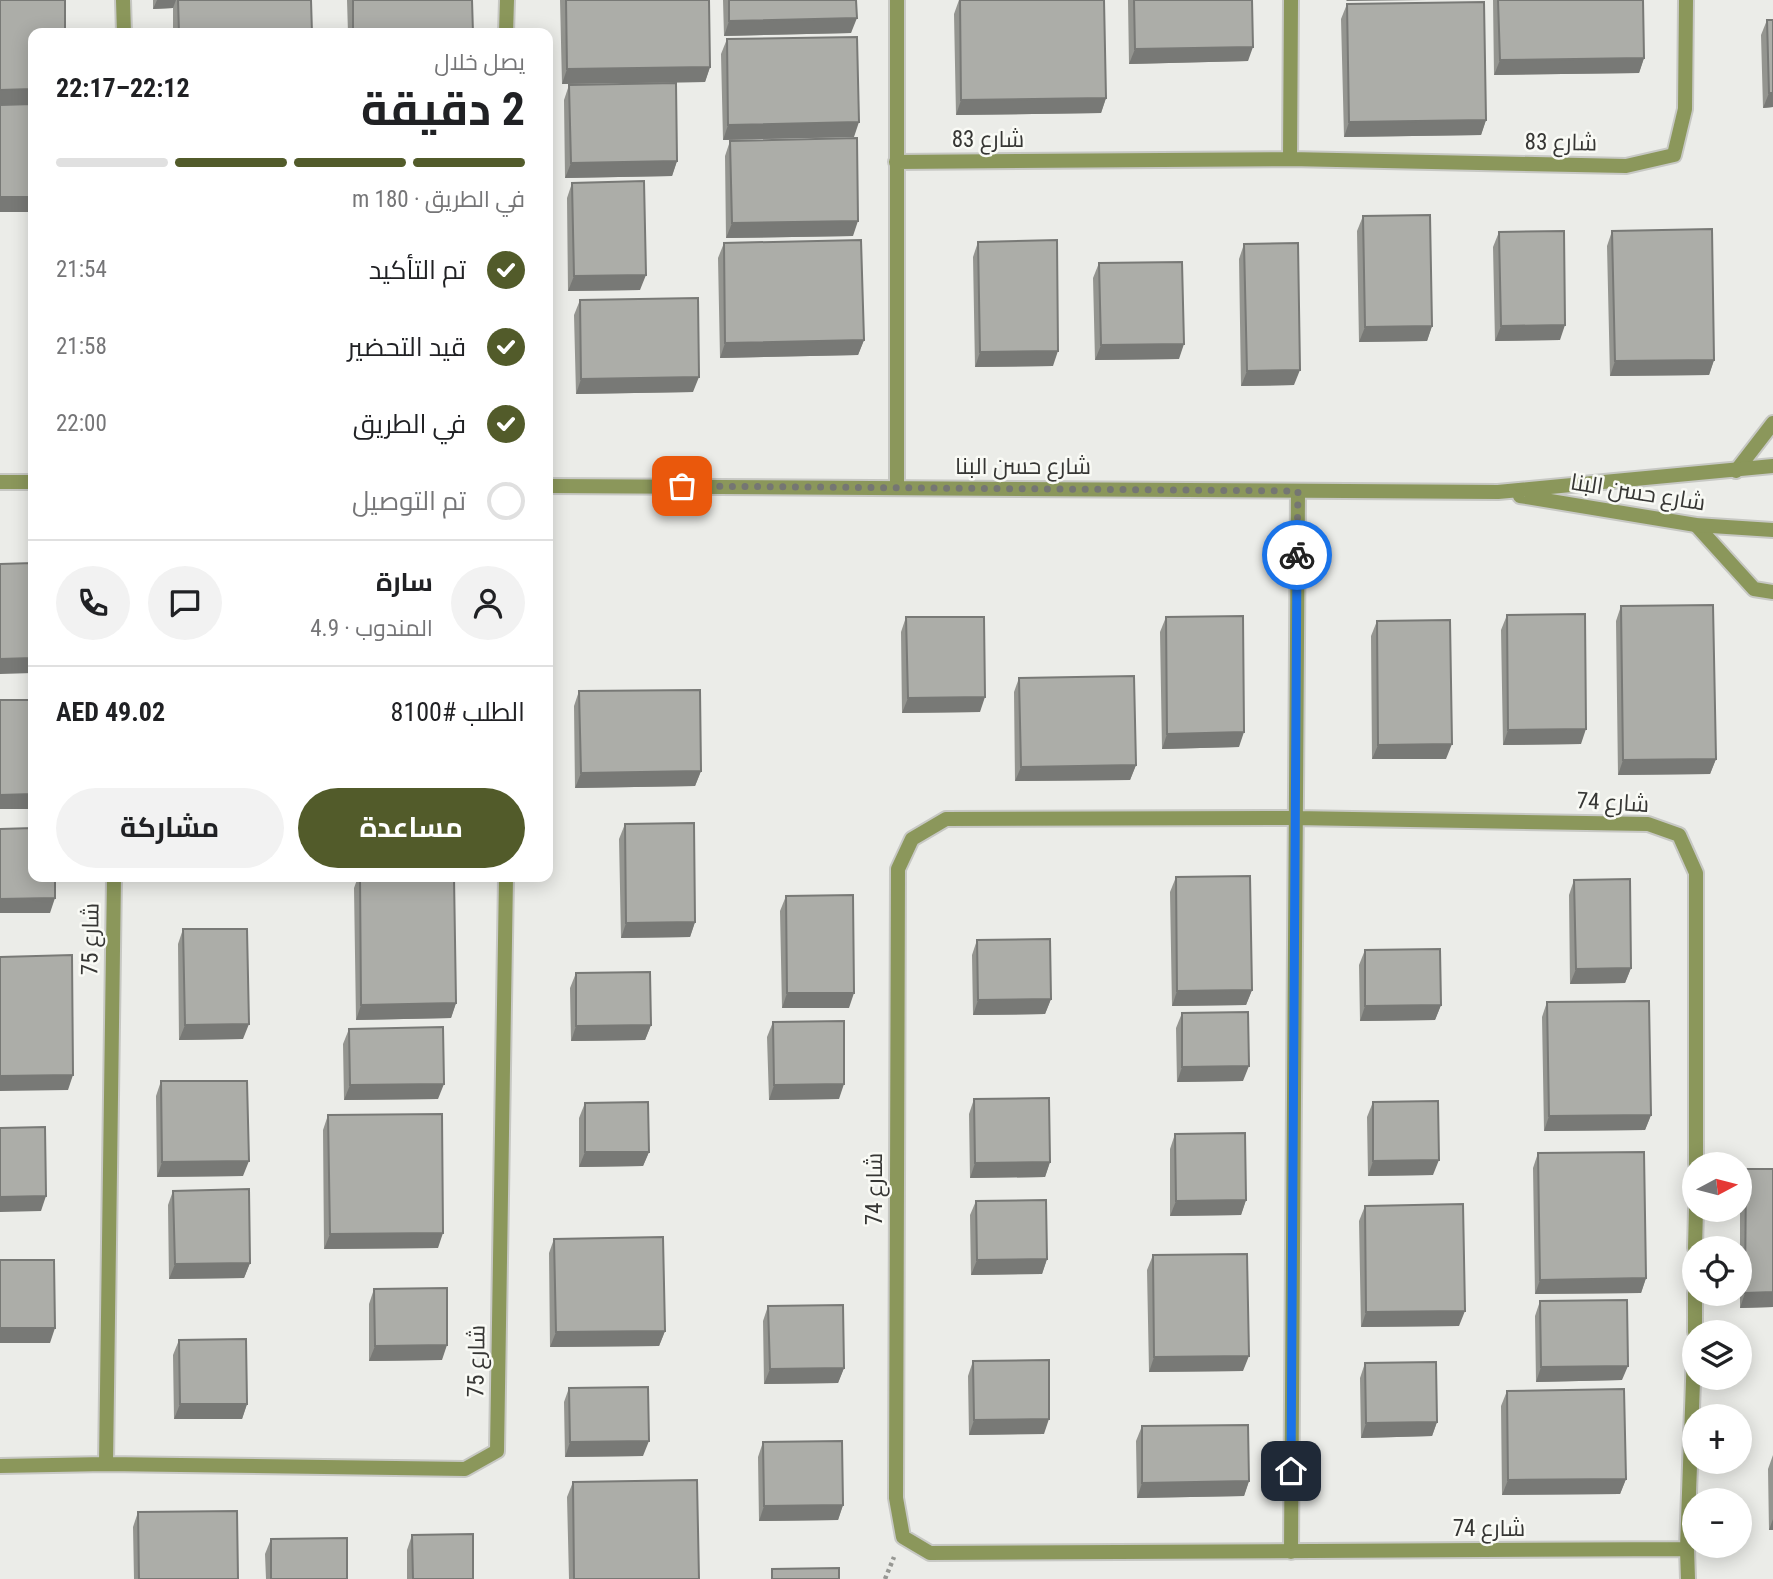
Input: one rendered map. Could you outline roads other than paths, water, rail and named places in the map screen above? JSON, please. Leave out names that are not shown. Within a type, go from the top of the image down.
[{"type":"street","points":[[122,0],[124,28]]},
{"type":"street","points":[[506,28],[507,0]]},
{"type":"street","points":[[897,0],[897,488]]},
{"type":"street","points":[[1290,159],[1291,0]]},
{"type":"street","name":"شارع 83","points":[[895,162],[1290,159],[1626,166],[1674,155],[1685,109],[1686,0]]},
{"type":"street","points":[[1736,471],[1773,423]]},
{"type":"street","name":"شارع حسن البنا","points":[[553,486],[1498,492],[1773,466]]},
{"type":"street","points":[[0,482],[28,482]]},
{"type":"street","points":[[1291,1552],[1298,491]]},
{"type":"street","name":"شارع حسن البنا","points":[[1498,492],[1696,525],[1773,530]]},
{"type":"street","points":[[1696,525],[1754,589],[1773,592]]},
{"type":"street","name":"شارع 74","points":[[1682,1549],[930,1553],[903,1537],[896,1498],[898,869],[912,839],[946,820],[1295,818],[1648,824],[1679,835],[1696,873],[1696,1152]]},
{"type":"street","name":"شارع 75","points":[[106,1464],[114,882]]},
{"type":"street","name":"شارع 75","points":[[0,1466],[106,1464],[465,1469],[497,1451],[506,882]]},
{"type":"street","points":[[1689,1488],[1693,1390]]},
{"type":"street","points":[[1687,1558],[1688,1579]]}]
